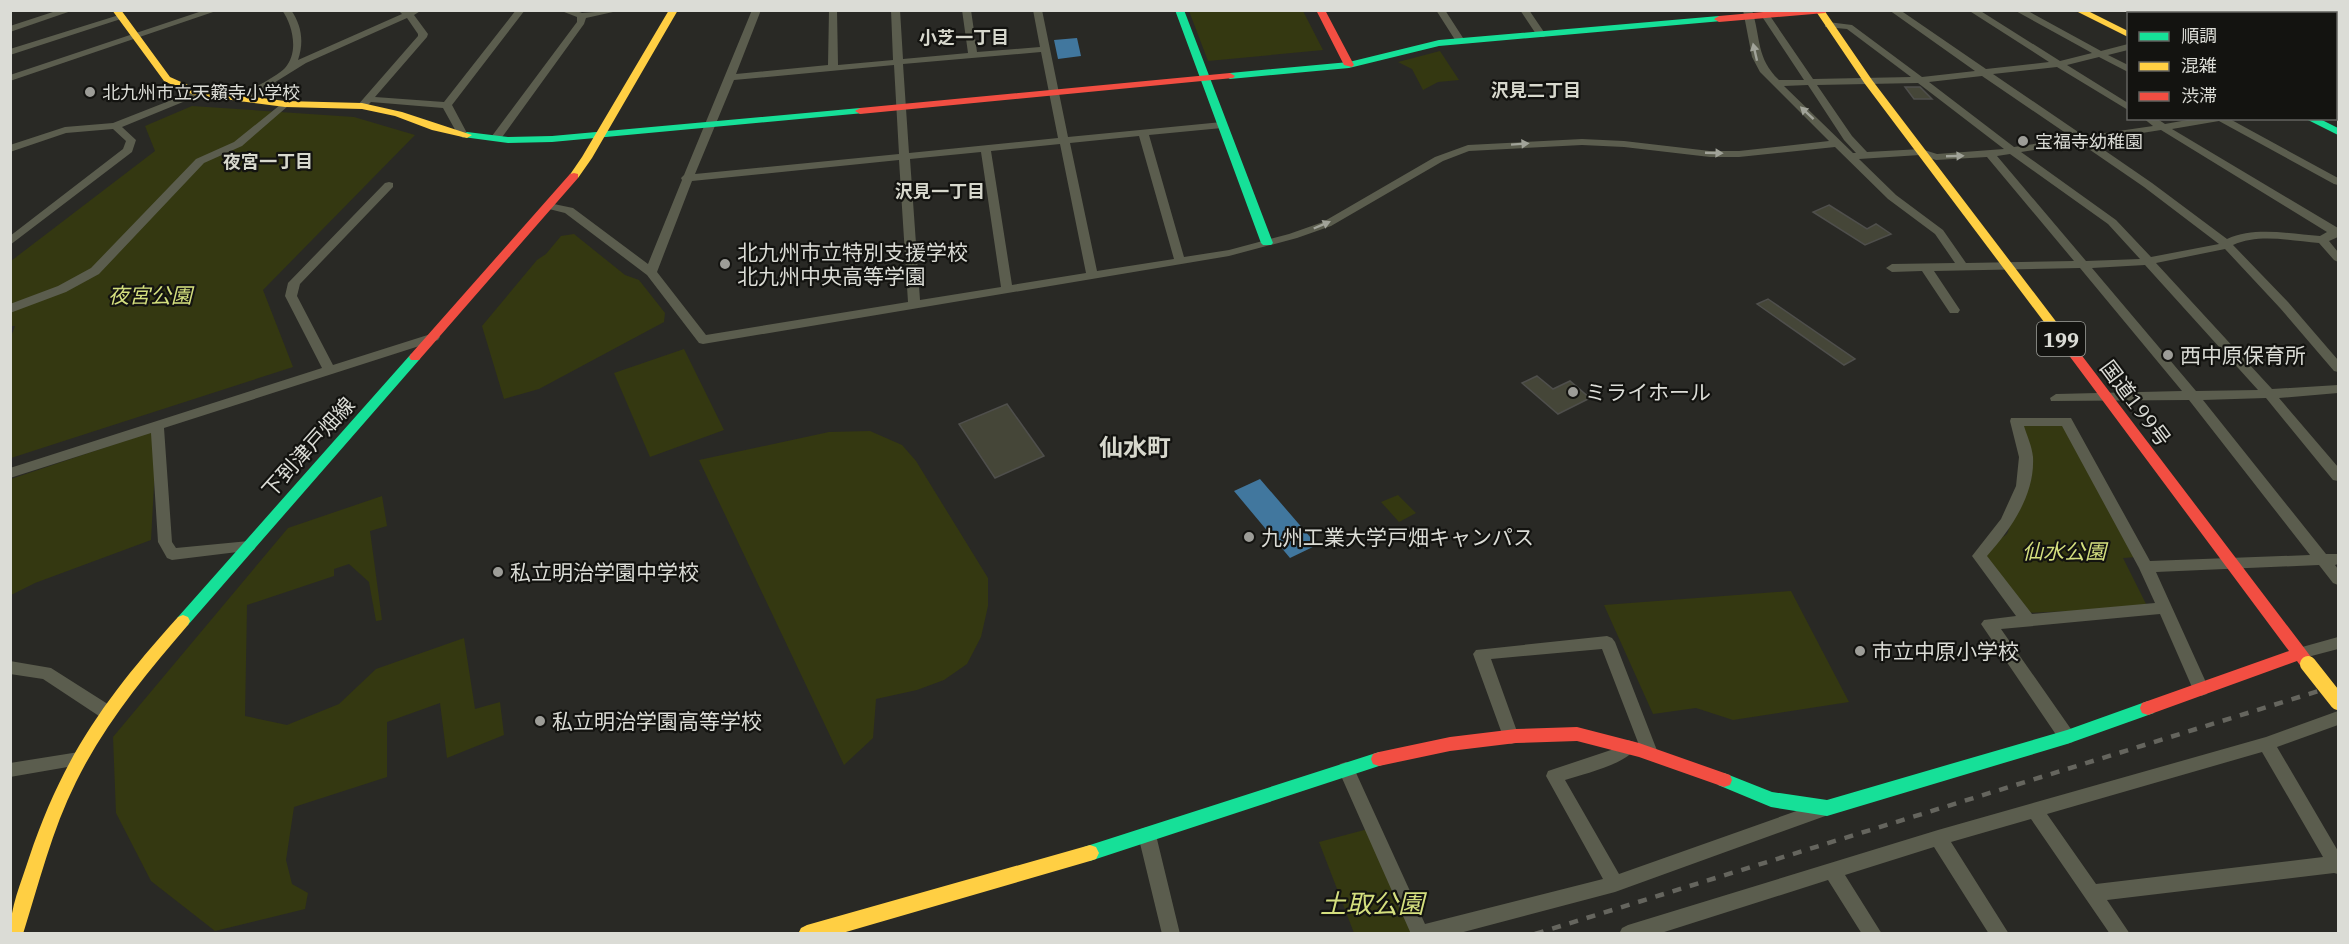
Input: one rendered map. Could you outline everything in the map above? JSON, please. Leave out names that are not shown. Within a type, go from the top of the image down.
[{"type":"main road","name":"下到津戸畑線","points":[[14,933],[55,812],[79,759],[108,713],[147,662],[549,206],[587,158],[674,10]]},
{"type":"main road","points":[[1179,10],[1267,243]]},
{"type":"main road","points":[[1320,10],[1349,65]]},
{"type":"main road","points":[[119,14],[167,79],[196,93],[285,104],[366,103],[463,135],[531,139],[901,108],[1349,65],[1423,46],[1460,41],[1748,13],[1765,15],[1825,10]]},
{"type":"main road","points":[[2078,10],[2127,34]]},
{"type":"main road","points":[[2092,10],[2127,28]]},
{"type":"main road","name":"国道199号","points":[[1819,11],[1868,82],[2105,398],[2338,702]]},
{"type":"main road","points":[[2313,120],[2338,132]]},
{"type":"main road","points":[[807,933],[1036,870],[1375,760],[1450,744],[1511,737],[1577,734],[1650,753],[1771,799],[1827,808],[2067,737],[2201,689],[2304,659]]},
{"type":"street","points":[[10,29],[70,10]]},
{"type":"street","points":[[10,78],[215,10]]},
{"type":"street","points":[[285,10],[299,39],[297,55],[290,67]]},
{"type":"street","points":[[447,105],[521,10]]},
{"type":"street","points":[[563,10],[582,16],[618,10]]},
{"type":"street","points":[[651,272],[686,178],[711,125],[757,10]]},
{"type":"street","points":[[832,68],[833,10]]},
{"type":"street","points":[[895,10],[914,305]]},
{"type":"street","points":[[966,10],[973,55]]},
{"type":"street","points":[[1037,10],[1092,276]]},
{"type":"street","points":[[1524,10],[1541,34]]},
{"type":"street","points":[[1893,10],[2148,185],[2225,243],[2284,305],[2338,368]]},
{"type":"street","points":[[1972,10],[2127,106]]},
{"type":"street","points":[[2018,10],[2127,68]]},
{"type":"street","points":[[1444,11],[1460,41]]},
{"type":"street","points":[[240,100],[290,67],[410,12],[423,34],[422,37],[366,103]]},
{"type":"street","points":[[1748,13],[1757,62],[1774,83],[1839,144],[1858,155],[1921,152],[1936,157],[1990,154],[2215,120]]},
{"type":"street","points":[[10,52],[119,14]]},
{"type":"street","points":[[1765,15],[1858,155],[1898,202],[1939,232],[1963,267]]},
{"type":"street","points":[[496,138],[581,22],[582,16]]},
{"type":"street","points":[[1828,25],[1849,27],[2013,151],[2112,222],[2269,394],[2338,476]]},
{"type":"street","points":[[1774,83],[1919,80],[1985,74],[2103,56],[2127,47]]},
{"type":"street","points":[[730,77],[1046,49]]},
{"type":"street","points":[[10,148],[65,130],[115,126],[196,93]]},
{"type":"street","points":[[366,103],[447,105]]},
{"type":"street","points":[[10,309],[62,289],[95,271],[200,161],[238,144],[285,104]]},
{"type":"street","points":[[447,105],[463,135]]},
{"type":"street","points":[[2151,120],[2338,232]]},
{"type":"street","points":[[2223,120],[2338,182]]},
{"type":"street","points":[[686,178],[1222,125]]},
{"type":"street","points":[[10,242],[128,150],[130,140],[115,126]]},
{"type":"street","points":[[1143,133],[1180,261]]},
{"type":"street","points":[[549,206],[569,210],[651,272],[703,340],[1180,261],[1267,243],[1327,224],[1447,155],[1462,149],[1582,142],[1634,144],[1710,154],[1739,154],[1839,144]]},
{"type":"street","points":[[986,149],[1007,290]]},
{"type":"street","points":[[1990,154],[2190,394],[2338,579]]},
{"type":"street","points":[[329,369],[291,296],[291,289],[294,283],[389,185]]},
{"type":"street","points":[[1892,268],[2134,264],[2219,248],[2225,243],[2261,235],[2322,240],[2338,232]]},
{"type":"street","points":[[2322,240],[2338,258]]},
{"type":"street","points":[[1926,268],[1954,310]]},
{"type":"street","points":[[10,473],[434,337]]},
{"type":"street","points":[[2056,398],[2269,394],[2338,389]]},
{"type":"street","points":[[2028,621],[1979,556],[2002,530],[2022,495],[2026,456],[2016,421],[2066,421],[2146,567],[2201,689]]},
{"type":"street","points":[[157,426],[165,542],[172,554],[249,546]]},
{"type":"street","points":[[2146,567],[2338,559]]},
{"type":"street","points":[[2067,737],[1989,624],[2163,608]]},
{"type":"street","points":[[1511,737],[1481,654],[1607,642],[1650,753]]},
{"type":"street","points":[[2304,659],[2338,643]]},
{"type":"street","points":[[10,667],[46,673],[108,713]]},
{"type":"street","points":[[1628,933],[1938,838],[2266,744],[2338,718]]},
{"type":"street","points":[[2092,893],[2338,865],[2266,744]]},
{"type":"street","points":[[1615,884],[1554,776],[1616,755],[1628,747]]},
{"type":"street","points":[[10,770],[79,759]]},
{"type":"street","points":[[1346,769],[1420,933],[1615,884],[1827,808]]},
{"type":"street","points":[[2034,810],[2121,933]]},
{"type":"street","points":[[1147,835],[1172,933]]},
{"type":"street","points":[[1938,838],[2000,933]]},
{"type":"street","points":[[1832,871],[1873,933]]},
{"type":"green space","points":[[1189,11],[1303,11],[1323,50],[1208,61]]},
{"type":"green space","points":[[1440,51],[1459,80],[1438,82],[1423,90],[1412,69],[1398,62]]},
{"type":"green space","name":"夜宮公園","points":[[192,106],[354,117],[415,135],[263,290],[293,367],[11,458],[10,339],[15,326],[11,326],[11,261],[155,151],[145,126]]},
{"type":"green space","points":[[574,234],[625,275],[639,280],[665,313],[664,322],[539,389],[504,399],[482,326],[537,260],[546,254],[561,236]]},
{"type":"green space","points":[[684,349],[724,430],[650,457],[614,373]]},
{"type":"green space","name":"仙水公園","points":[[2016,421],[2066,421],[2136,557],[2123,558],[2146,604],[2111,609],[2025,613],[1980,553],[2007,534],[2022,495]]},
{"type":"green space","points":[[157,430],[151,540],[35,583],[11,595],[11,479]]},
{"type":"green space","points":[[870,431],[902,445],[916,461],[988,578],[988,606],[981,637],[967,664],[944,680],[917,690],[876,699],[873,738],[844,765],[699,460],[829,432]]},
{"type":"green space","points":[[1398,495],[1416,513],[1399,522],[1381,502]]},
{"type":"green space","points":[[382,496],[387,526],[370,531],[382,620],[376,621],[369,582],[349,564],[334,569],[334,576],[247,605],[245,716],[287,725],[339,704],[376,669],[464,638],[475,709],[500,702],[504,735],[447,758],[440,703],[387,722],[387,777],[294,807],[286,860],[292,884],[308,893],[305,909],[215,931],[151,881],[116,813],[113,737],[288,528]]},
{"type":"green space","points":[[1791,591],[1849,702],[1733,720],[1696,708],[1653,714],[1604,605]]},
{"type":"green space","name":"土取公園","points":[[1368,829],[1413,931],[1405,934],[1354,933],[1319,842]]},
{"type":"water","points":[[1077,38],[1081,56],[1058,59],[1054,40]]},
{"type":"water","points":[[1260,479],[1317,545],[1290,558],[1234,491]]},
{"type":"building","points":[[1905,87],[1920,87],[1932,99],[1914,99]]},
{"type":"building","points":[[1829,205],[1867,229],[1876,224],[1891,234],[1865,245],[1813,212]]},
{"type":"building","points":[[1768,299],[1855,359],[1844,365],[1757,304]]},
{"type":"building","points":[[1537,376],[1553,389],[1570,381],[1590,398],[1558,414],[1522,383]]},
{"type":"building","points":[[1007,404],[1044,456],[995,478],[959,424]]},
{"type":"railway","points":[[1535,934],[2338,685]]},
{"type":"traffic: fast","points":[[1179,10],[1267,243]]},
{"type":"traffic: fast","points":[[1230,76],[1349,65],[1439,43],[1719,19]]},
{"type":"traffic: fast","points":[[467,135],[508,140],[552,139],[860,111]]},
{"type":"traffic: fast","points":[[2313,120],[2338,132]]},
{"type":"traffic: fast","points":[[183,621],[415,357]]},
{"type":"traffic: fast","points":[[1724,780],[1771,799],[1827,808],[2067,737],[2148,708]]},
{"type":"traffic: fast","points":[[1090,853],[1379,759]]},
{"type":"traffic: slow","points":[[116,10],[167,79],[197,93],[285,104],[362,106],[398,114],[436,128],[467,135]]},
{"type":"traffic: slow","points":[[574,176],[587,158],[674,10]]},
{"type":"traffic: slow","points":[[1819,10],[1868,82],[2063,339]]},
{"type":"traffic: slow","points":[[2078,10],[2127,34]]},
{"type":"traffic: slow","points":[[14,934],[50,823],[79,759],[114,704],[183,621]]},
{"type":"traffic: slow","points":[[2308,664],[2338,702]]},
{"type":"traffic: slow","points":[[807,934],[1090,853]]},
{"type":"traffic: jam","points":[[1320,10],[1349,65]]},
{"type":"traffic: jam","points":[[1719,19],[1825,10]]},
{"type":"traffic: jam","points":[[860,111],[1230,76]]},
{"type":"traffic: jam","points":[[415,357],[574,176]]},
{"type":"traffic: jam","points":[[2063,339],[2308,664]]},
{"type":"traffic: jam","points":[[2148,708],[2300,653]]},
{"type":"traffic: jam","points":[[1379,759],[1450,744],[1516,736],[1577,734],[1639,750],[1724,780]]},
{"type":"place","name":"北九州市立天籟寺小学校","points":[[90,92]]},
{"type":"place","name":"宝福寺幼稚園","points":[[2023,141]]},
{"type":"place","name":"北九州市立特別支援学校 北九州中央高等学園","points":[[725,264]]},
{"type":"place","name":"西中原保育所","points":[[2168,355]]},
{"type":"place","name":"ミライホール","points":[[1573,392]]},
{"type":"place","name":"九州工業大学戸畑キャンパス","points":[[1249,537]]},
{"type":"place","name":"私立明治学園中学校","points":[[498,572]]},
{"type":"place","name":"市立中原小学校","points":[[1860,651]]},
{"type":"place","name":"私立明治学園高等学校","points":[[540,721]]},
{"type":"district","name":"小芝一丁目","points":[[964,37]]},
{"type":"district","name":"沢見二丁目","points":[[1536,90]]},
{"type":"district","name":"夜宮一丁目","points":[[268,161]]},
{"type":"district","name":"沢見一丁目","points":[[940,191]]},
{"type":"district","name":"仙水町","points":[[1135,447]]}]
